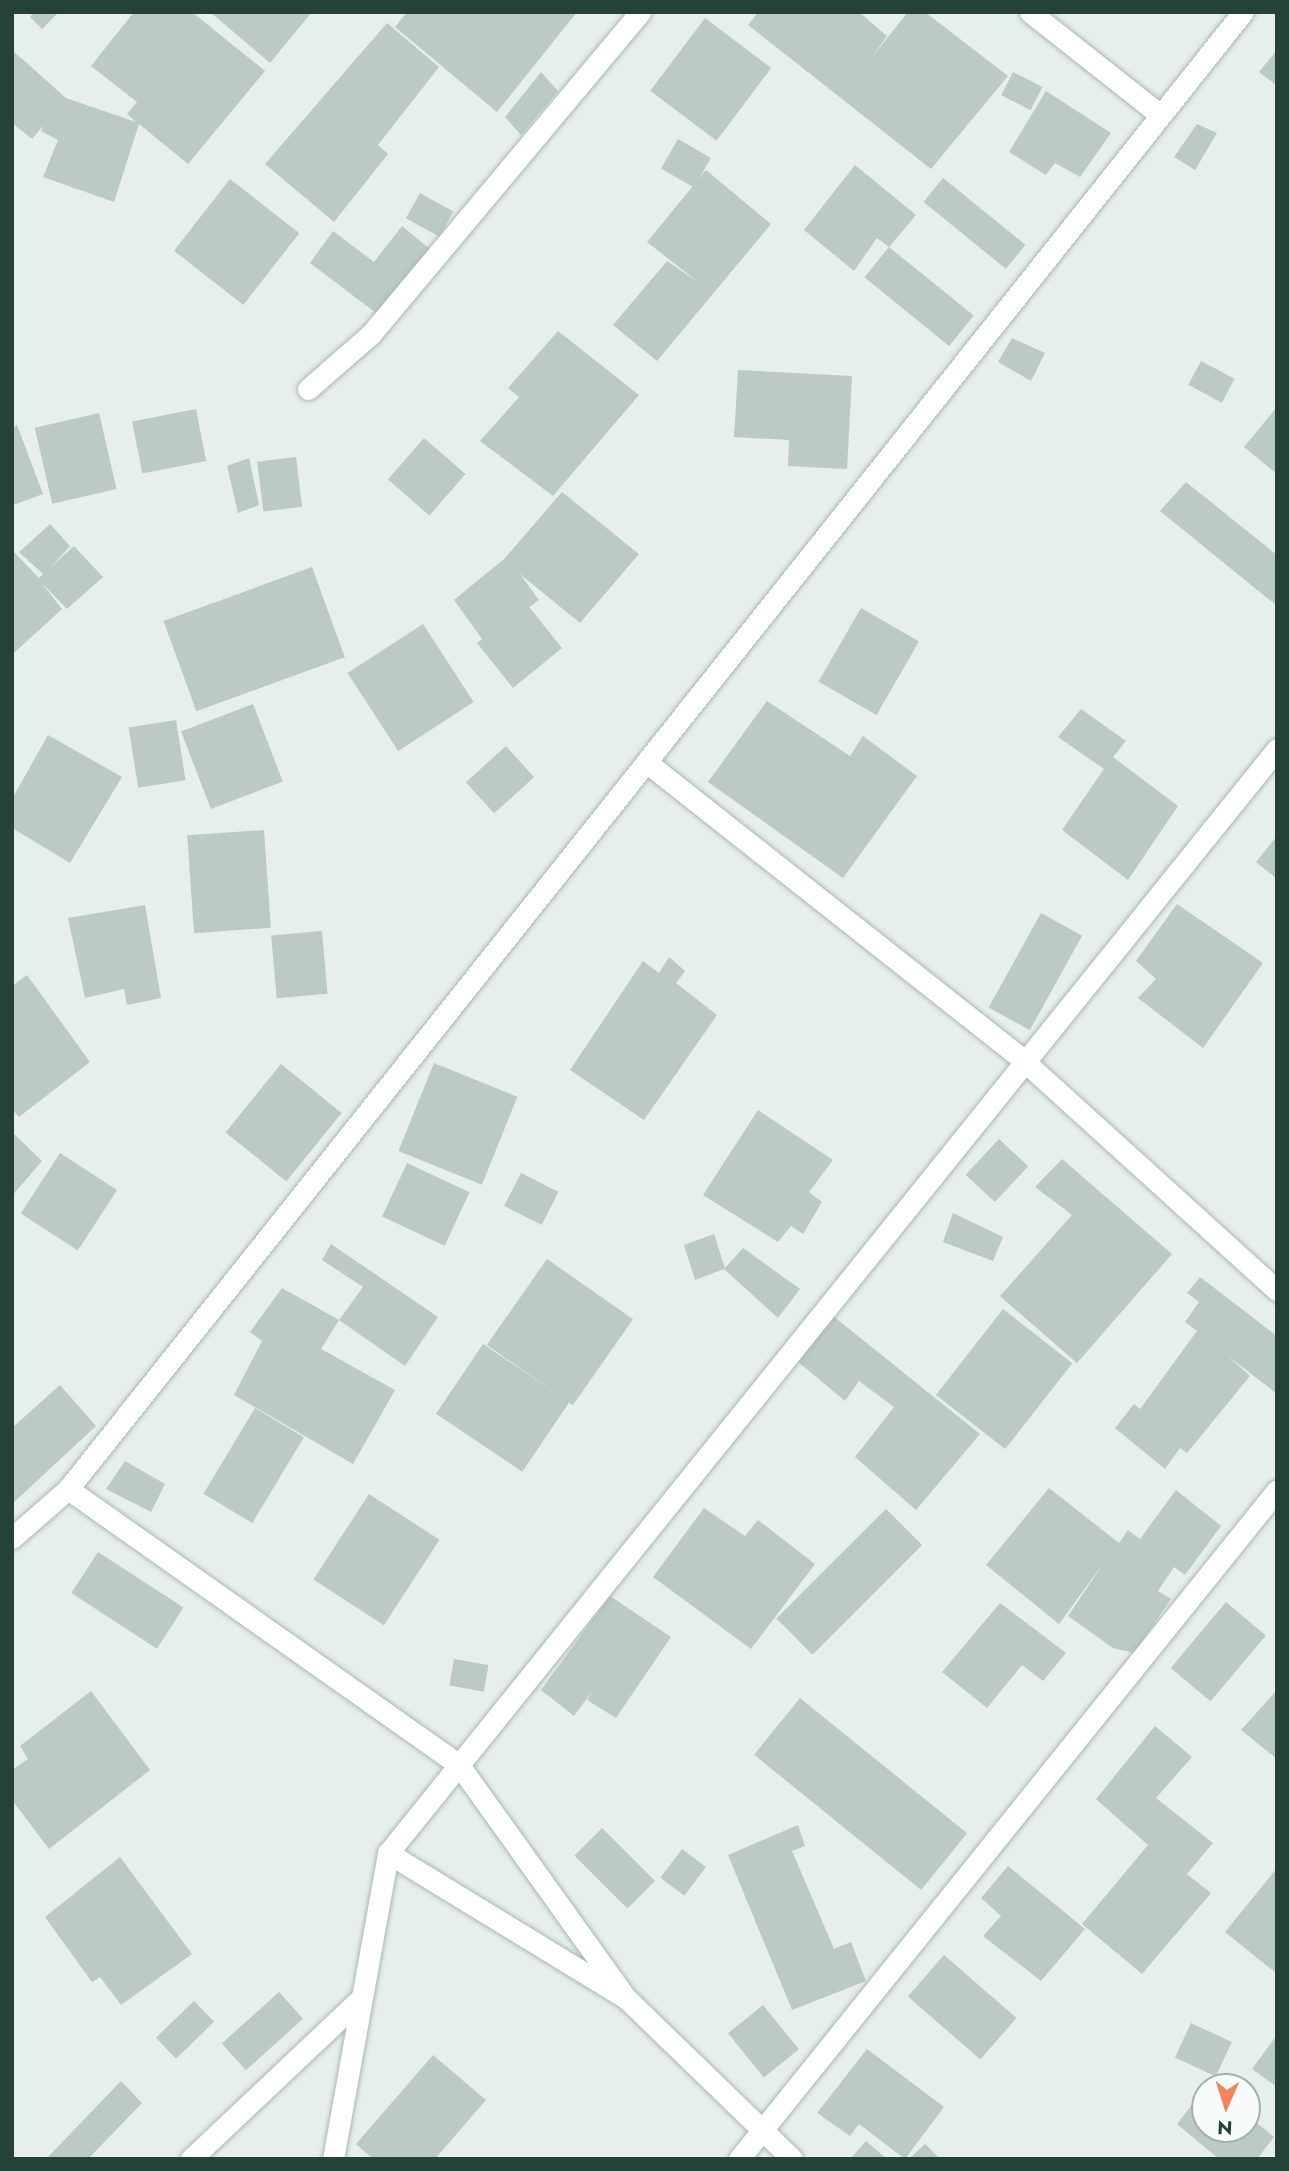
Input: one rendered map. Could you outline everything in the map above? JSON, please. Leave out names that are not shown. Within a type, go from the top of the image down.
[{"type":"street","points":[[308,389],[370,334],[640,12]]},
{"type":"street","points":[[1030,12],[1158,113]]},
{"type":"street","points":[[12,1538],[68,1489],[650,765],[1158,113],[1243,12]]},
{"type":"street","points":[[333,2159],[359,2000],[388,1853],[1023,1060],[1277,749]]},
{"type":"street","points":[[650,765],[1023,1060],[1277,1290]]},
{"type":"street","points":[[68,1489],[459,1765],[626,1998],[762,2126],[792,2159]]},
{"type":"street","points":[[739,2159],[762,2126],[1277,1490]]},
{"type":"street","points":[[388,1853],[626,1998]]},
{"type":"street","points":[[191,2159],[359,2000]]},
{"type":"building","points":[[34,12],[59,12],[42,29],[30,17]]},
{"type":"building","points":[[134,12],[192,12],[265,71],[188,164],[139,124],[114,202],[43,177],[58,140],[41,131],[44,125],[32,139],[12,123],[12,50],[66,98],[136,122],[127,114],[137,102],[91,66]]},
{"type":"building","points":[[210,12],[312,12],[270,63]]},
{"type":"building","points":[[407,12],[577,12],[497,112],[395,27]]},
{"type":"building","points":[[758,12],[859,12],[887,36],[872,57],[908,12],[925,12],[1008,76],[931,169],[748,25]]},
{"type":"building","points":[[705,18],[771,68],[717,141],[650,91]]},
{"type":"building","points":[[387,23],[439,67],[378,145],[388,154],[334,222],[265,164]]},
{"type":"building","points":[[1277,50],[1277,86],[1259,72]]},
{"type":"building","points":[[541,72],[558,91],[521,135],[505,117]]},
{"type":"building","points":[[1013,72],[1042,87],[1031,110],[1001,95]]},
{"type":"building","points":[[1046,91],[1111,133],[1080,177],[1055,163],[1046,175],[1009,152]]},
{"type":"building","points":[[1197,124],[1217,133],[1195,170],[1174,157]]},
{"type":"building","points":[[678,139],[711,158],[694,187],[661,168]]},
{"type":"building","points":[[855,165],[916,215],[889,247],[877,238],[854,271],[804,230]]},
{"type":"building","points":[[706,170],[771,224],[657,361],[613,325],[667,261],[698,282],[647,242]]},
{"type":"building","points":[[943,178],[1025,245],[1006,269],[923,202]]},
{"type":"building","points":[[230,179],[299,233],[243,305],[174,251]]},
{"type":"building","points":[[420,193],[453,211],[439,237],[406,218]]},
{"type":"building","points":[[402,226],[430,249],[376,313],[310,263],[333,231],[374,262]]},
{"type":"building","points":[[889,247],[974,316],[949,346],[864,277]]},
{"type":"building","points":[[558,331],[639,395],[553,496],[480,441],[519,397],[508,388]]},
{"type":"building","points":[[1012,338],[1045,353],[1031,381],[998,362]]},
{"type":"building","points":[[1201,361],[1235,379],[1222,403],[1188,385]]},
{"type":"building","points":[[738,370],[852,376],[847,469],[788,466],[789,440],[734,437]]},
{"type":"building","points":[[1277,407],[1277,474],[1244,447]]},
{"type":"building","points":[[196,409],[206,461],[142,473],[132,421]]},
{"type":"building","points":[[99,413],[117,489],[52,504],[35,428]]},
{"type":"building","points":[[17,425],[43,494],[13,505],[12,428]]},
{"type":"building","points":[[424,438],[466,474],[429,516],[388,480]]},
{"type":"building","points":[[296,457],[302,507],[263,511],[257,462]]},
{"type":"building","points":[[249,458],[259,505],[238,513],[227,466]]},
{"type":"building","points":[[1186,482],[1277,555],[1277,606],[1160,511]]},
{"type":"building","points":[[562,492],[639,554],[580,623],[520,574],[539,600],[529,607],[562,648],[513,688],[477,643],[482,639],[454,600],[504,559]]},
{"type":"building","points":[[50,524],[70,546],[51,567],[74,546],[103,577],[67,609],[41,582],[62,609],[14,653],[12,550],[39,578],[43,574],[19,552]]},
{"type":"building","points":[[312,567],[345,657],[196,711],[164,621]]},
{"type":"building","points":[[861,608],[919,642],[877,715],[818,682]]},
{"type":"building","points":[[423,624],[474,702],[398,751],[348,673]]},
{"type":"building","points":[[767,701],[850,756],[863,736],[917,776],[843,878],[708,782]]},
{"type":"building","points":[[253,704],[283,781],[211,809],[181,732]]},
{"type":"building","points":[[1081,709],[1126,741],[1113,757],[1178,806],[1128,880],[1062,830],[1104,769],[1058,737]]},
{"type":"building","points":[[176,720],[186,780],[138,788],[129,728]]},
{"type":"building","points":[[48,735],[122,777],[70,863],[12,828],[12,799]]},
{"type":"building","points":[[506,746],[534,777],[494,813],[466,782]]},
{"type":"building","points":[[264,830],[271,928],[194,933],[187,835]]},
{"type":"building","points":[[1277,836],[1277,879],[1256,862]]},
{"type":"building","points":[[1177,904],[1263,963],[1203,1048],[1138,998],[1156,979],[1136,961]]},
{"type":"building","points":[[145,905],[161,998],[127,1005],[124,989],[85,998],[68,918]]},
{"type":"building","points":[[1041,913],[1082,936],[1030,1030],[989,1007]]},
{"type":"building","points":[[322,931],[327,994],[277,998],[271,935]]},
{"type":"building","points":[[669,957],[685,971],[676,983],[717,1015],[644,1120],[570,1070],[643,961],[659,973]]},
{"type":"building","points":[[27,975],[90,1062],[19,1117],[12,1109],[12,986]]},
{"type":"building","points":[[434,1063],[517,1097],[482,1185],[398,1151]]},
{"type":"building","points":[[281,1064],[342,1113],[286,1181],[226,1132]]},
{"type":"building","points":[[758,1110],[833,1160],[809,1192],[822,1202],[803,1234],[791,1226],[778,1242],[703,1195]]},
{"type":"building","points":[[12,1132],[42,1161],[12,1196]]},
{"type":"building","points":[[999,1139],[1028,1166],[995,1202],[966,1175]]},
{"type":"building","points":[[60,1153],[117,1190],[78,1250],[21,1213]]},
{"type":"building","points":[[1062,1159],[1172,1254],[1077,1363],[1000,1296],[1072,1215],[1035,1187]]},
{"type":"building","points":[[407,1163],[470,1192],[445,1246],[382,1216]]},
{"type":"building","points":[[521,1173],[558,1192],[542,1225],[504,1206]]},
{"type":"building","points":[[953,1213],[1003,1237],[993,1261],[943,1242]]},
{"type":"building","points":[[714,1234],[725,1268],[743,1248],[800,1289],[778,1318],[724,1269],[695,1280],[684,1245]]},
{"type":"building","points":[[331,1244],[438,1317],[405,1366],[339,1320],[363,1287],[322,1260]]},
{"type":"building","points":[[547,1259],[633,1319],[573,1405],[487,1345]]},
{"type":"building","points":[[1200,1277],[1277,1336],[1277,1394],[1228,1356],[1250,1376],[1187,1453],[1180,1448],[1165,1469],[1115,1428],[1134,1404],[1140,1409],[1197,1331],[1185,1322],[1199,1302],[1187,1293]]},
{"type":"building","points":[[282,1288],[339,1320],[321,1349],[395,1390],[353,1464],[234,1395],[262,1341],[250,1332]]},
{"type":"building","points":[[1003,1309],[1072,1363],[1005,1449],[936,1395]]},
{"type":"building","points":[[833,1316],[980,1434],[916,1510],[855,1457],[894,1407],[859,1381],[845,1401],[797,1361]]},
{"type":"building","points":[[483,1344],[569,1402],[522,1472],[436,1414]]},
{"type":"building","points":[[60,1385],[96,1426],[12,1504],[12,1428]]},
{"type":"building","points":[[255,1408],[304,1437],[252,1523],[203,1494]]},
{"type":"building","points":[[125,1461],[165,1484],[151,1512],[106,1489]]},
{"type":"building","points":[[1049,1488],[1119,1543],[1128,1530],[1140,1539],[1176,1490],[1221,1526],[1185,1575],[1174,1567],[1158,1591],[1171,1599],[1134,1653],[1113,1648],[1068,1616],[1105,1561],[1059,1624],[986,1565]]},
{"type":"building","points":[[369,1494],[439,1540],[384,1625],[313,1580]]},
{"type":"building","points":[[704,1508],[745,1536],[758,1520],[815,1564],[751,1649],[653,1577]]},
{"type":"building","points":[[886,1509],[922,1545],[812,1655],[776,1619]]},
{"type":"building","points":[[98,1552],[184,1608],[157,1649],[71,1593]]},
{"type":"building","points":[[610,1596],[671,1637],[616,1718],[587,1700],[593,1690],[574,1716],[541,1690]]},
{"type":"building","points":[[1226,1602],[1266,1635],[1211,1701],[1171,1668]]},
{"type":"building","points":[[1000,1603],[1066,1653],[1043,1681],[1022,1665],[987,1708],[942,1672]]},
{"type":"building","points":[[454,1659],[488,1665],[484,1692],[449,1686]]},
{"type":"building","points":[[1277,1690],[1277,1759],[1241,1730]]},
{"type":"building","points":[[91,1691],[150,1770],[49,1849],[12,1800],[12,1770],[28,1759],[20,1746]]},
{"type":"building","points":[[800,1698],[967,1833],[921,1890],[754,1755]]},
{"type":"building","points":[[1155,1726],[1192,1757],[1156,1798],[1213,1843],[1187,1874],[1211,1893],[1142,1974],[1082,1924],[1148,1845],[1096,1799]]},
{"type":"building","points":[[798,1825],[805,1846],[792,1851],[834,1949],[851,1942],[866,1981],[792,2010],[728,1855]]},
{"type":"building","points":[[602,1828],[655,1881],[627,1909],[574,1856]]},
{"type":"building","points":[[682,1849],[706,1867],[684,1896],[660,1878]]},
{"type":"building","points":[[120,1857],[192,1954],[121,2005],[100,1977],[92,1982],[45,1917]]},
{"type":"building","points":[[1008,1866],[1085,1929],[1041,1981],[983,1936],[1001,1916],[981,1898]]},
{"type":"building","points":[[1277,1868],[1277,1974],[1225,1932]]},
{"type":"building","points":[[944,1955],[1016,2018],[980,2059],[908,1997]]},
{"type":"building","points":[[279,1992],[303,2019],[246,2070],[222,2044]]},
{"type":"building","points":[[194,2001],[214,2022],[176,2059],[156,2038]]},
{"type":"building","points":[[763,2005],[799,2049],[764,2078],[728,2033]]},
{"type":"building","points":[[1191,2023],[1232,2042],[1217,2073],[1208,2073],[1175,2057]]},
{"type":"building","points":[[1277,2035],[1277,2087],[1252,2069]]},
{"type":"building","points":[[867,2049],[944,2107],[905,2159],[859,2124],[850,2136],[817,2113]]},
{"type":"building","points":[[433,2055],[486,2100],[435,2159],[373,2159],[356,2144]]},
{"type":"building","points":[[121,2081],[142,2103],[88,2159],[46,2159]]},
{"type":"building","points":[[1191,2106],[1191,2136],[1177,2124]]},
{"type":"building","points":[[1261,2126],[1274,2137],[1257,2159],[1219,2159],[1200,2143],[1261,2143]]},
{"type":"building","points":[[866,2141],[887,2159],[850,2159]]},
{"type":"building","points":[[925,2144],[940,2159],[909,2159]]}]
